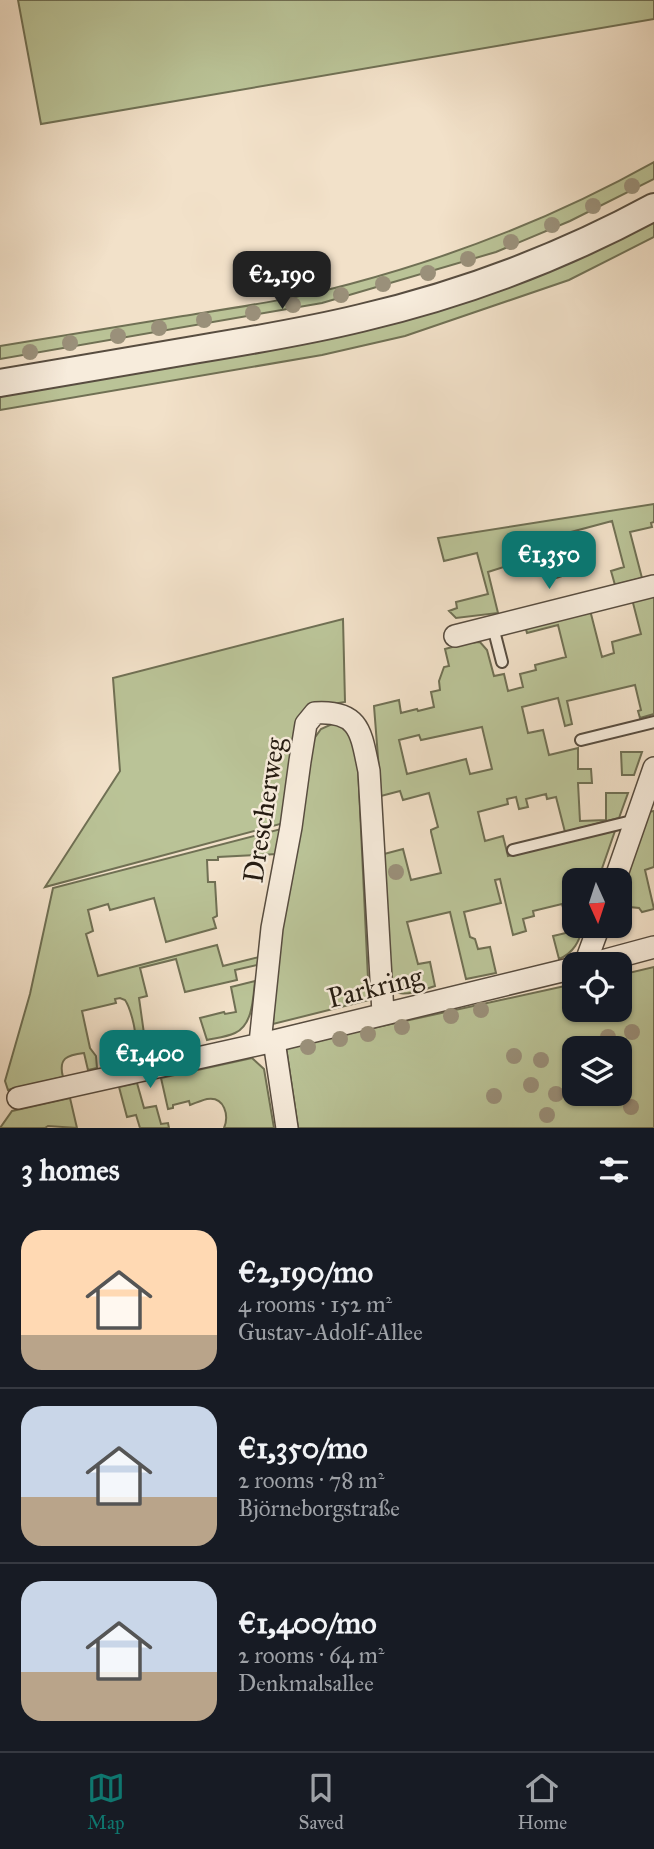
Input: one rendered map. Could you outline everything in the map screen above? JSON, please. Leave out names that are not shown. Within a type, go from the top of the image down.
[{"type":"street","points":[[0,383],[286,334],[363,318],[498,278],[569,249],[654,207]]},
{"type":"street","points":[[454,636],[654,586]]},
{"type":"street","name":"Drescherweg","points":[[267,1042],[272,928],[291,827],[306,724],[315,713],[328,712],[348,717],[361,732],[369,771],[383,1013]]},
{"type":"street","points":[[619,868],[654,768]]},
{"type":"street","points":[[632,953],[654,947]]},
{"type":"street","name":"Parkring","points":[[18,1098],[267,1042],[562,971]]},
{"type":"street","points":[[267,1042],[287,1128]]},
{"type":"lane","points":[[493,627],[502,662]]},
{"type":"lane","points":[[581,740],[654,722]]},
{"type":"lane","points":[[513,850],[636,820]]},
{"type":"green space","points":[[18,0],[654,0],[654,19],[41,124]]},
{"type":"green space","points":[[654,162],[654,179],[570,221],[496,252],[322,303],[0,359],[0,346],[246,306],[389,273],[544,217]]},
{"type":"green space","points":[[654,219],[654,237],[569,280],[405,336],[322,355],[0,410],[0,394],[447,307],[531,279],[616,240]]},
{"type":"green space","points":[[654,504],[652,527],[630,532],[642,578],[615,585],[611,571],[624,567],[612,521],[571,532],[570,546],[573,556],[561,560],[565,575],[556,578],[548,561],[545,562],[542,551],[513,559],[513,564],[488,572],[498,613],[456,618],[449,611],[457,608],[456,602],[488,594],[477,553],[444,561],[438,538]]},
{"type":"green space","points":[[654,594],[654,714],[640,718],[638,711],[641,710],[635,685],[567,701],[572,724],[565,726],[558,698],[522,707],[528,733],[543,730],[549,755],[578,748],[578,769],[591,769],[592,783],[578,783],[580,821],[606,820],[606,793],[628,793],[619,818],[565,832],[556,797],[547,799],[546,794],[526,799],[528,807],[519,809],[516,797],[507,799],[508,804],[478,812],[485,841],[503,836],[508,856],[616,828],[602,868],[562,868],[562,904],[533,911],[534,916],[523,919],[526,931],[513,935],[500,879],[495,880],[501,903],[464,912],[470,937],[475,939],[478,949],[490,947],[496,973],[466,979],[450,912],[407,922],[418,964],[430,962],[435,986],[409,993],[396,992],[389,976],[384,854],[403,849],[411,880],[441,873],[431,832],[438,827],[429,793],[403,800],[400,791],[381,796],[374,706],[399,700],[401,713],[434,707],[431,692],[440,690],[439,681],[444,667],[449,666],[445,649],[467,643],[480,642],[487,650],[494,676],[504,674],[508,691],[523,687],[520,674],[536,670],[535,665],[566,657],[558,625],[527,633],[525,626],[590,610],[602,657],[614,653],[612,642],[641,634],[632,599]],"holes":[[[482,727],[492,769],[470,774],[466,759],[407,774],[399,740],[419,735],[421,740]]]},
{"type":"green space","points":[[343,619],[345,702],[321,706],[284,823],[45,887],[120,771],[113,678]]},
{"type":"green space","points":[[332,724],[345,727],[357,745],[369,1000],[273,1024],[277,948],[311,743],[321,729]]},
{"type":"green space","points":[[621,752],[642,752],[634,775],[622,775]]},
{"type":"green space","points":[[654,811],[654,867],[645,870],[654,909],[642,912],[639,908],[632,907],[632,868],[630,868],[648,812]]},
{"type":"green space","points":[[281,829],[277,854],[207,860],[208,882],[215,882],[217,916],[213,918],[216,928],[166,942],[154,898],[110,910],[108,904],[88,910],[93,931],[86,934],[98,976],[217,945],[223,966],[259,957],[257,965],[235,970],[237,980],[185,992],[176,959],[140,968],[147,996],[139,998],[147,1055],[129,1060],[135,1038],[134,1024],[125,1000],[115,999],[116,1003],[82,1011],[97,1068],[88,1070],[84,1053],[73,1055],[63,1062],[63,1077],[8,1090],[5,1081],[30,994],[53,888]]},
{"type":"green space","points":[[562,934],[562,938],[579,938],[570,952],[562,952],[559,959],[553,936]]},
{"type":"green space","points":[[654,967],[654,1128],[298,1128],[286,1047],[562,987],[562,1022],[632,1022],[632,972]]},
{"type":"green space","points":[[255,981],[249,1018],[241,1029],[207,1040],[200,1018],[236,1012],[231,987]]},
{"type":"green space","points":[[252,1058],[264,1069],[274,1128],[224,1128],[226,1113],[222,1104],[213,1099],[190,1105],[189,1101],[168,1109],[161,1078]]},
{"type":"green space","points":[[137,1083],[144,1108],[156,1106],[161,1124],[168,1123],[169,1128],[140,1128],[136,1115],[127,1117],[119,1087]]},
{"type":"green space","points":[[70,1098],[77,1128],[0,1128],[12,1111]]}]
